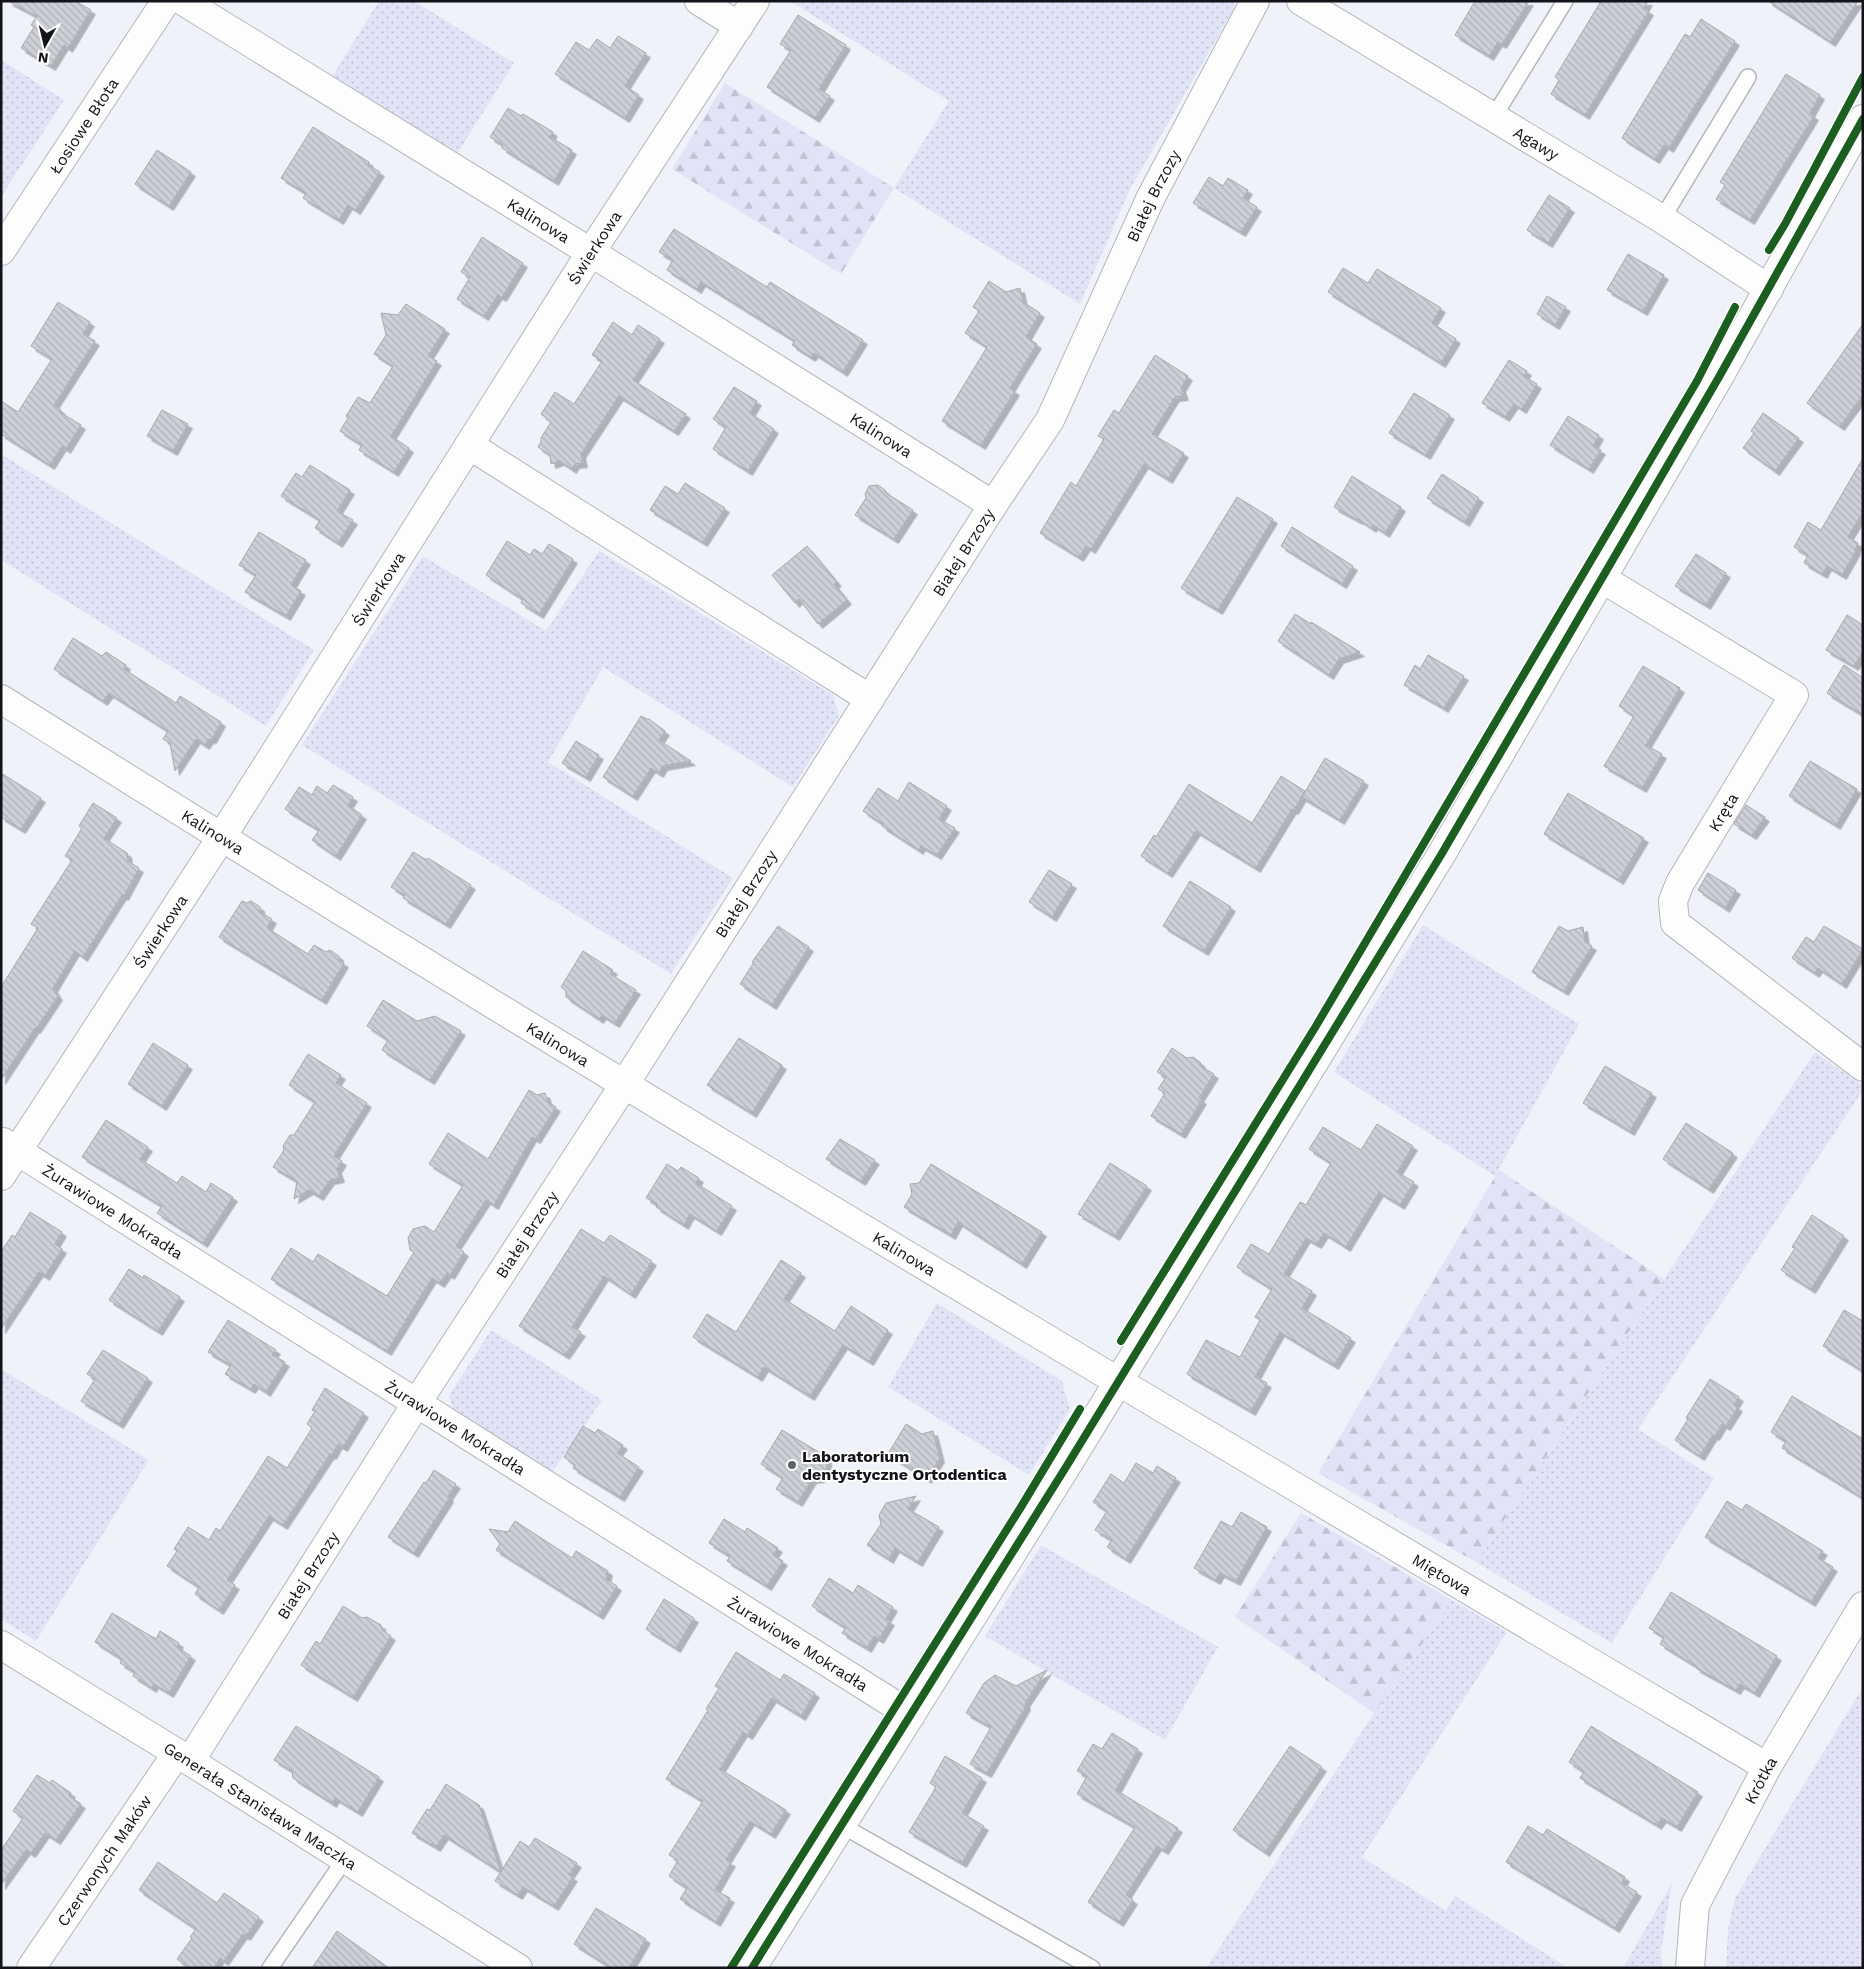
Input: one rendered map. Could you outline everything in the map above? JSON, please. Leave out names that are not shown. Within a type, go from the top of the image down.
[{"type":"street","name":"Łosiowe Błota","points":[[1,251],[166,1]]},
{"type":"street","name":"Kalinowa","points":[[183,1],[590,252],[993,505]]},
{"type":"street","points":[[699,1],[739,26]]},
{"type":"street","name":"Świerkowa","points":[[1,1176],[9,1146],[221,838],[590,252],[755,1]]},
{"type":"street","name":"Białej Brzozy","points":[[184,1757],[624,1085],[993,505],[1050,420],[1151,197],[1255,1]]},
{"type":"street","name":"Agawy","points":[[1302,1],[1329,8],[1493,118],[1662,219],[1769,289]]},
{"type":"street","points":[[752,1968],[1118,1382],[1441,855],[1769,289],[1863,120]]},
{"type":"street","points":[[469,445],[870,699]]},
{"type":"street","name":"Kręta","points":[[1601,578],[1794,695],[1680,883],[1673,901],[1675,922],[1863,1067]]},
{"type":"street","name":"Kalinowa","points":[[1,699],[221,838],[624,1085],[1118,1382]]},
{"type":"street","name":"Żurawiowe Mokradła","points":[[9,1146],[911,1715]]},
{"type":"street","name":"Miętowa","points":[[1118,1382],[1767,1767]]},
{"type":"street","name":"Krótka","points":[[1690,1968],[1695,1905],[1767,1767],[1863,1606]]},
{"type":"street","name":"Generała Stanisława Maczka","points":[[1,1645],[184,1757],[518,1968]]},
{"type":"street","name":"Czerwonych Maków","points":[[31,1968],[184,1757]]},
{"type":"lane","points":[[1493,118],[1565,1]]},
{"type":"lane","points":[[1662,219],[1748,77]]},
{"type":"lane","points":[[841,1825],[1092,1968]]},
{"type":"lane","points":[[270,1968],[345,1859]]},
{"type":"green space","points":[[379,1],[414,1],[514,63],[457,154],[332,77]]},
{"type":"green space","points":[[790,1],[1233,1],[1235,7],[1130,189],[1080,304],[894,188],[949,101]]},
{"type":"green space","points":[[1,60],[64,100],[1,197]]},
{"type":"green space","points":[[725,83],[894,188],[841,274],[672,169]]},
{"type":"green space","points":[[1,454],[314,650],[266,726],[1,560]]},
{"type":"green space","points":[[599,551],[833,695],[839,716],[793,787],[603,667],[548,762],[733,878],[671,974],[302,745],[423,556],[546,631]]},
{"type":"green space","points":[[1423,925],[1579,1024],[1495,1176],[1334,1072]]},
{"type":"green space","points":[[1815,1052],[1863,1086],[1863,1090],[1638,1429],[1714,1478],[1612,1643],[1476,1562]]},
{"type":"green space","points":[[1499,1170],[1664,1279],[1476,1562],[1318,1473]]},
{"type":"green space","points":[[937,1303],[1062,1381],[1070,1409],[1029,1475],[888,1387]]},
{"type":"green space","points":[[491,1330],[602,1400],[551,1474],[454,1412],[449,1396]]},
{"type":"green space","points":[[1,1369],[149,1460],[36,1641],[1,1619]]},
{"type":"green space","points":[[1301,1513],[1452,1600],[1374,1713],[1235,1617]]},
{"type":"green space","points":[[1041,1545],[1218,1647],[1165,1740],[985,1636]]},
{"type":"green space","points":[[1452,1600],[1507,1632],[1362,1857],[1446,1911],[1455,1896],[1568,1968],[1206,1968],[1374,1713]]},
{"type":"green space","points":[[1863,1687],[1863,1968],[1726,1968],[1728,1929],[1735,1898]]},
{"type":"green space","points":[[1672,1883],[1661,1950],[1662,1968],[1623,1968]]},
{"type":"building","points":[[8,1],[75,1],[91,10],[68,48],[64,45],[51,66],[21,48],[34,27],[31,25],[37,16]]},
{"type":"building","points":[[1475,1],[1529,1],[1502,44],[1498,42],[1489,56],[1455,35]]},
{"type":"building","points":[[1601,1],[1648,1],[1644,8],[1649,11],[1585,115],[1551,94],[1559,80],[1555,77]]},
{"type":"building","points":[[1768,1],[1858,1],[1831,42]]},
{"type":"building","points":[[798,15],[846,45],[819,89],[830,96],[815,118],[767,87],[791,50],[780,44]]},
{"type":"building","points":[[1701,19],[1735,41],[1669,148],[1664,145],[1655,159],[1622,138],[1685,34],[1690,37]]},
{"type":"building","points":[[618,36],[646,53],[625,86],[639,95],[625,118],[555,74],[576,42],[589,50],[597,39],[610,48]]},
{"type":"building","points":[[1786,74],[1820,95],[1810,113],[1814,116],[1750,220],[1716,199],[1725,185],[1720,182]]},
{"type":"building","points":[[508,108],[521,116],[523,114],[553,132],[550,137],[572,150],[554,181],[502,148],[503,145],[490,137]]},
{"type":"building","points":[[313,127],[369,162],[368,165],[380,172],[356,210],[348,205],[339,220],[303,198],[306,193],[281,178]]},
{"type":"building","points":[[157,150],[191,172],[169,206],[135,184]]},
{"type":"building","points":[[1209,177],[1223,186],[1228,178],[1248,190],[1243,198],[1257,207],[1241,232],[1193,203]]},
{"type":"building","points":[[1549,195],[1570,208],[1548,243],[1527,230]]},
{"type":"building","points":[[674,229],[767,287],[770,282],[863,340],[843,372],[814,353],[811,357],[792,345],[795,341],[701,282],[697,289],[667,270],[673,260],[659,252]]},
{"type":"building","points":[[482,237],[523,263],[502,297],[498,295],[484,316],[457,299],[470,277],[461,272]]},
{"type":"building","points":[[1628,254],[1664,275],[1643,311],[1607,290]]},
{"type":"building","points":[[1343,268],[1368,283],[1377,269],[1441,308],[1432,323],[1456,339],[1441,363],[1328,292]]},
{"type":"building","points":[[989,281],[1006,292],[1020,288],[1023,302],[1040,313],[1026,337],[1037,344],[1010,388],[1015,391],[981,445],[942,421],[987,347],[965,333],[979,311],[973,307]]},
{"type":"building","points":[[1547,296],[1566,307],[1555,325],[1537,314]]},
{"type":"building","points":[[58,302],[90,322],[83,334],[95,341],[54,405],[61,410],[60,412],[81,425],[66,449],[62,446],[50,465],[1,434],[1,401],[18,412],[52,359],[31,346]]},
{"type":"building","points":[[406,304],[445,329],[428,356],[437,361],[391,436],[409,448],[394,472],[359,450],[362,445],[340,431],[348,418],[346,416],[358,397],[370,403],[393,366],[374,354],[386,335],[381,313],[398,315]]},
{"type":"building","points":[[613,322],[632,335],[638,325],[660,339],[633,380],[686,414],[674,431],[619,396],[581,454],[583,463],[575,464],[572,469],[560,461],[551,464],[550,455],[538,447],[551,422],[541,414],[555,392],[574,404],[602,361],[592,355]]},
{"type":"building","points":[[1863,324],[1863,395],[1840,426],[1807,403]]},
{"type":"building","points":[[1155,355],[1188,376],[1181,388],[1184,396],[1175,397],[1152,434],[1184,453],[1168,479],[1144,464],[1091,549],[1086,546],[1079,557],[1040,533],[1071,482],[1076,486],[1104,439],[1098,436],[1114,410],[1119,413]]},
{"type":"building","points":[[1509,360],[1527,371],[1524,376],[1537,384],[1522,409],[1514,404],[1505,417],[1482,403]]},
{"type":"building","points":[[734,387],[757,401],[750,413],[774,429],[748,471],[713,449],[726,427],[713,419]]},
{"type":"building","points":[[1414,393],[1450,415],[1426,455],[1389,433]]},
{"type":"building","points":[[162,410],[188,424],[173,451],[147,436]]},
{"type":"building","points":[[1763,413],[1799,438],[1775,471],[1743,448],[1754,433],[1751,431]]},
{"type":"building","points":[[1568,416],[1599,435],[1593,446],[1601,450],[1589,469],[1550,445]]},
{"type":"building","points":[[1863,458],[1863,512],[1848,537],[1858,543],[1856,550],[1842,575],[1827,566],[1823,574],[1804,563],[1808,555],[1794,547],[1808,522],[1821,530]]},
{"type":"building","points":[[310,465],[350,490],[337,511],[353,520],[338,543],[315,528],[320,520],[281,496],[296,473],[302,477]]},
{"type":"building","points":[[1442,474],[1479,498],[1465,522],[1427,498]]},
{"type":"building","points":[[1352,476],[1401,507],[1385,533],[1373,525],[1372,528],[1334,507]]},
{"type":"building","points":[[685,483],[725,508],[703,542],[650,510],[665,486],[678,494]]},
{"type":"building","points":[[878,485],[886,493],[913,510],[894,539],[855,515],[866,498],[865,494],[869,486]]},
{"type":"building","points":[[1237,497],[1273,519],[1218,610],[1181,588]]},
{"type":"building","points":[[1292,527],[1353,566],[1342,584],[1281,546]]},
{"type":"building","points":[[259,532],[306,560],[291,585],[301,591],[286,616],[245,592],[256,575],[239,565]]},
{"type":"building","points":[[507,541],[530,555],[534,549],[542,554],[549,544],[573,559],[539,614],[521,603],[523,599],[486,575]]},
{"type":"building","points":[[807,546],[837,582],[834,584],[847,600],[818,624],[799,599],[795,603],[772,575]]},
{"type":"building","points":[[1696,554],[1726,573],[1706,605],[1675,586]]},
{"type":"building","points":[[1295,614],[1360,652],[1339,659],[1329,675],[1278,641]]},
{"type":"building","points":[[1847,615],[1860,623],[1863,629],[1863,652],[1854,666],[1826,650]]},
{"type":"building","points":[[73,638],[102,656],[106,652],[126,665],[124,669],[176,703],[180,696],[221,722],[212,739],[209,739],[205,745],[196,739],[175,771],[170,743],[163,739],[168,731],[109,693],[103,701],[54,669]]},
{"type":"building","points":[[1428,655],[1464,676],[1444,708],[1404,685],[1415,665],[1420,669]]},
{"type":"building","points":[[1844,665],[1863,678],[1863,715],[1827,693]]},
{"type":"building","points":[[1643,666],[1680,688],[1646,745],[1662,754],[1642,788],[1604,766],[1634,716],[1619,706]]},
{"type":"building","points":[[641,716],[649,719],[665,731],[659,740],[691,761],[663,766],[659,773],[651,768],[633,796],[603,777]]},
{"type":"building","points":[[576,741],[599,755],[586,777],[562,763]]},
{"type":"building","points":[[1325,758],[1364,781],[1340,820],[1302,797]]},
{"type":"building","points":[[1810,761],[1857,789],[1836,825],[1789,796]]},
{"type":"building","points":[[1,773],[41,798],[21,829],[1,817]]},
{"type":"building","points":[[1281,776],[1305,791],[1256,868],[1196,831],[1168,873],[1141,856],[1154,835],[1156,837],[1189,784],[1252,823]]},
{"type":"building","points":[[909,782],[947,806],[939,819],[955,828],[937,855],[921,846],[919,850],[863,811],[878,788],[898,801]]},
{"type":"building","points":[[333,785],[353,797],[348,805],[362,815],[336,856],[312,840],[319,830],[285,809],[299,787],[312,795],[317,786],[327,793]]},
{"type":"building","points":[[1568,793],[1644,838],[1619,880],[1544,834]]},
{"type":"building","points":[[93,803],[117,818],[104,838],[127,853],[128,861],[139,868],[124,896],[122,895],[83,957],[75,951],[53,988],[58,996],[1,1080],[1,987],[38,928],[31,924],[72,860],[65,856],[82,828],[79,826]]},
{"type":"building","points":[[1746,805],[1765,817],[1752,835],[1734,824]]},
{"type":"building","points":[[413,852],[427,860],[428,858],[471,885],[446,924],[403,898],[405,895],[391,887]]},
{"type":"building","points":[[1049,870],[1072,884],[1052,917],[1029,902]]},
{"type":"building","points":[[1708,873],[1736,890],[1725,908],[1698,890]]},
{"type":"building","points":[[1190,881],[1231,907],[1204,951],[1163,926]]},
{"type":"building","points":[[242,901],[247,903],[251,901],[260,907],[260,912],[272,919],[267,928],[308,954],[314,945],[326,952],[330,950],[339,956],[339,960],[344,963],[322,1000],[219,937]]},
{"type":"building","points":[[778,926],[809,947],[772,1005],[740,984],[754,962],[752,962]]},
{"type":"building","points":[[1559,926],[1568,931],[1583,927],[1585,942],[1592,946],[1564,991],[1532,972]]},
{"type":"building","points":[[1824,926],[1863,949],[1842,984],[1818,968],[1815,973],[1792,958],[1806,937],[1814,942]]},
{"type":"building","points":[[583,951],[613,970],[610,974],[636,990],[615,1023],[602,1015],[599,1019],[566,997],[566,991],[561,987]]},
{"type":"building","points":[[383,1000],[417,1021],[435,1016],[461,1031],[430,1080],[382,1050],[388,1040],[367,1026]]},
{"type":"building","points":[[739,1038],[782,1065],[752,1113],[707,1085]]},
{"type":"building","points":[[153,1043],[188,1065],[162,1106],[128,1084]]},
{"type":"building","points":[[1172,1048],[1187,1058],[1193,1057],[1200,1062],[1202,1067],[1214,1074],[1199,1098],[1202,1100],[1181,1134],[1151,1116],[1165,1093],[1158,1089],[1166,1077],[1157,1072]]},
{"type":"building","points":[[308,1054],[341,1075],[336,1083],[367,1103],[334,1156],[342,1161],[337,1169],[340,1178],[330,1180],[319,1196],[309,1190],[294,1199],[297,1181],[273,1167],[284,1150],[283,1146],[290,1135],[294,1135],[315,1102],[289,1085]]},
{"type":"building","points":[[1605,1066],[1652,1093],[1630,1131],[1583,1103]]},
{"type":"building","points":[[529,1090],[537,1095],[545,1093],[548,1102],[556,1107],[536,1139],[532,1137],[494,1205],[486,1200],[456,1246],[464,1252],[450,1275],[447,1273],[440,1283],[432,1278],[387,1351],[271,1279],[291,1248],[313,1262],[318,1254],[387,1296],[414,1252],[410,1250],[408,1238],[413,1229],[425,1226],[434,1232],[463,1185],[429,1164],[448,1133],[488,1159]]},
{"type":"building","points":[[106,1120],[148,1147],[140,1159],[177,1183],[182,1176],[206,1192],[211,1183],[233,1197],[203,1243],[157,1213],[162,1206],[82,1157]]},
{"type":"building","points":[[1686,1123],[1733,1153],[1709,1189],[1663,1159]]},
{"type":"building","points":[[1377,1124],[1413,1146],[1397,1172],[1414,1182],[1400,1205],[1379,1192],[1346,1247],[1324,1233],[1317,1244],[1306,1238],[1284,1274],[1312,1291],[1302,1308],[1351,1338],[1334,1365],[1280,1332],[1255,1377],[1267,1383],[1251,1411],[1187,1374],[1206,1340],[1240,1357],[1260,1320],[1255,1317],[1272,1289],[1237,1267],[1251,1244],[1269,1254],[1300,1202],[1306,1205],[1331,1163],[1309,1149],[1323,1127],[1361,1150]]},
{"type":"building","points":[[840,1139],[875,1160],[861,1181],[826,1159]]},
{"type":"building","points":[[1110,1163],[1147,1186],[1115,1236],[1078,1214]]},
{"type":"building","points":[[667,1164],[678,1171],[681,1167],[699,1178],[696,1183],[732,1206],[717,1231],[690,1214],[684,1225],[656,1207],[657,1204],[646,1198]]},
{"type":"building","points":[[931,1164],[1042,1232],[1022,1264],[958,1222],[951,1235],[904,1207],[912,1194],[910,1184],[919,1183]]},
{"type":"building","points":[[30,1212],[62,1232],[55,1244],[62,1249],[45,1276],[39,1272],[1,1329],[1,1252],[12,1235],[15,1237]]},
{"type":"building","points":[[1812,1215],[1844,1236],[1811,1289],[1781,1270],[1795,1248],[1792,1247]]},
{"type":"building","points":[[581,1229],[604,1243],[610,1235],[652,1261],[631,1294],[604,1276],[572,1327],[581,1332],[565,1355],[519,1326]]},
{"type":"building","points":[[781,1260],[801,1273],[784,1299],[835,1331],[851,1306],[888,1330],[869,1361],[843,1345],[810,1396],[764,1367],[758,1377],[693,1337],[707,1314],[736,1332]]},
{"type":"building","points":[[129,1269],[143,1278],[144,1275],[180,1297],[158,1331],[109,1300]]},
{"type":"building","points":[[1844,1310],[1863,1321],[1863,1371],[1823,1346]]},
{"type":"building","points":[[228,1320],[276,1350],[272,1355],[285,1362],[266,1392],[254,1384],[251,1389],[225,1374],[231,1365],[208,1352]]},
{"type":"building","points":[[103,1350],[148,1378],[119,1424],[81,1401],[95,1379],[87,1374]]},
{"type":"building","points":[[1710,1379],[1739,1397],[1734,1405],[1738,1407],[1726,1426],[1722,1424],[1715,1436],[1713,1435],[1700,1456],[1675,1440]]},
{"type":"building","points":[[325,1388],[364,1413],[343,1447],[338,1444],[332,1455],[330,1454],[283,1525],[269,1516],[227,1580],[235,1585],[219,1610],[195,1594],[199,1587],[167,1566],[177,1551],[174,1549],[188,1527],[209,1540],[216,1528],[220,1531],[268,1456],[287,1468],[312,1428],[307,1424],[315,1411],[312,1410]]},
{"type":"building","points":[[1792,1396],[1863,1439],[1863,1498],[1782,1448],[1786,1441],[1771,1432]]},
{"type":"building","points":[[906,1424],[922,1434],[933,1431],[940,1458],[927,1479],[888,1454]]},
{"type":"building","points":[[583,1426],[595,1433],[598,1429],[623,1445],[617,1453],[639,1467],[620,1497],[573,1468],[575,1465],[564,1457]]},
{"type":"building","points":[[782,1430],[827,1457],[827,1467],[820,1478],[812,1479],[798,1502],[776,1489],[783,1478],[761,1464]]},
{"type":"building","points":[[1136,1463],[1153,1473],[1157,1466],[1176,1478],[1126,1559],[1107,1547],[1112,1540],[1095,1530],[1107,1511],[1093,1502],[1111,1474],[1124,1483]]},
{"type":"building","points":[[434,1470],[456,1484],[414,1553],[388,1537]]},
{"type":"building","points":[[916,1496],[908,1509],[939,1527],[918,1562],[895,1548],[889,1559],[867,1545],[881,1524],[879,1515],[886,1503]]},
{"type":"building","points":[[1727,1501],[1742,1510],[1746,1504],[1823,1551],[1818,1558],[1833,1567],[1811,1602],[1705,1537]]},
{"type":"building","points":[[1241,1512],[1267,1527],[1236,1581],[1220,1573],[1216,1580],[1194,1568],[1221,1521],[1232,1527]]},
{"type":"building","points":[[724,1519],[745,1532],[747,1528],[778,1548],[773,1555],[783,1561],[767,1586],[727,1561],[730,1556],[709,1543]]},
{"type":"building","points":[[515,1521],[572,1558],[576,1551],[608,1571],[606,1579],[617,1586],[599,1615],[496,1550],[500,1544],[489,1529],[508,1532]]},
{"type":"building","points":[[829,1578],[853,1593],[858,1585],[893,1607],[886,1619],[890,1621],[879,1639],[874,1636],[867,1648],[842,1633],[846,1628],[812,1606]]},
{"type":"building","points":[[1671,1592],[1777,1656],[1755,1693],[1740,1684],[1736,1690],[1696,1668],[1696,1666],[1660,1644],[1664,1637],[1649,1628]]},
{"type":"building","points":[[664,1599],[694,1618],[676,1648],[646,1629]]},
{"type":"building","points":[[343,1606],[362,1618],[367,1617],[381,1625],[382,1630],[391,1636],[353,1697],[301,1665],[316,1641],[320,1644]]},
{"type":"building","points":[[112,1613],[156,1639],[160,1631],[179,1643],[177,1647],[191,1656],[169,1693],[154,1684],[152,1688],[133,1676],[135,1672],[120,1663],[122,1659],[95,1642]]},
{"type":"building","points":[[736,1652],[780,1680],[784,1674],[815,1693],[801,1716],[772,1698],[748,1735],[743,1732],[720,1769],[786,1810],[771,1834],[750,1821],[726,1860],[731,1862],[715,1890],[730,1898],[716,1922],[680,1899],[687,1888],[669,1876],[678,1860],[669,1855],[703,1801],[666,1779],[708,1710],[706,1709],[719,1688],[715,1686]]},
{"type":"building","points":[[1047,1670],[1025,1703],[1026,1706],[987,1773],[970,1764],[991,1727],[966,1713],[984,1683],[995,1675],[1016,1686]]},
{"type":"building","points":[[296,1726],[379,1777],[358,1812],[335,1798],[332,1803],[293,1778],[292,1771],[274,1760]]},
{"type":"building","points":[[1591,1726],[1698,1792],[1677,1827],[1662,1818],[1657,1825],[1580,1778],[1584,1772],[1569,1762]]},
{"type":"building","points":[[1112,1733],[1138,1749],[1116,1790],[1178,1828],[1164,1850],[1157,1846],[1126,1895],[1133,1900],[1119,1922],[1088,1902],[1135,1827],[1077,1794],[1087,1776],[1077,1771],[1093,1744],[1102,1749]]},
{"type":"building","points":[[1290,1746],[1322,1767],[1265,1852],[1233,1830]]},
{"type":"building","points":[[945,1756],[982,1778],[962,1813],[984,1826],[962,1863],[909,1832],[936,1787],[930,1783]]},
{"type":"building","points":[[37,1775],[50,1783],[52,1780],[71,1793],[69,1796],[81,1804],[56,1840],[45,1833],[31,1853],[26,1850],[1,1885],[1,1850],[23,1818],[13,1811]]},
{"type":"building","points":[[446,1784],[479,1805],[501,1872],[444,1835],[436,1847],[412,1833],[427,1809],[430,1810]]},
{"type":"building","points":[[1528,1826],[1543,1835],[1547,1829],[1625,1877],[1622,1883],[1637,1892],[1615,1928],[1506,1862]]},
{"type":"building","points":[[535,1838],[577,1863],[569,1875],[573,1877],[554,1906],[523,1887],[518,1895],[495,1881],[520,1841],[529,1847]]},
{"type":"building","points":[[158,1862],[217,1903],[224,1893],[259,1917],[246,1936],[243,1934],[224,1961],[220,1958],[214,1968],[189,1968],[177,1959],[196,1929],[139,1890]]},
{"type":"building","points":[[596,1908],[646,1939],[629,1968],[612,1968],[574,1944]]},
{"type":"building","points":[[337,1931],[389,1968],[312,1968]]},
{"type":"cycle path","points":[[1769,250],[1785,224],[1863,77]]},
{"type":"cycle path","points":[[752,1968],[1066,1467],[1441,855],[1719,377],[1863,119]]},
{"type":"cycle path","points":[[1121,1341],[1316,1026],[1697,381],[1735,307]]},
{"type":"cycle path","points":[[731,1968],[1021,1507],[1080,1409]]},
{"type":"place","name":"Laboratorium dentystyczne Ortodentica","points":[[792,1465]]}]
